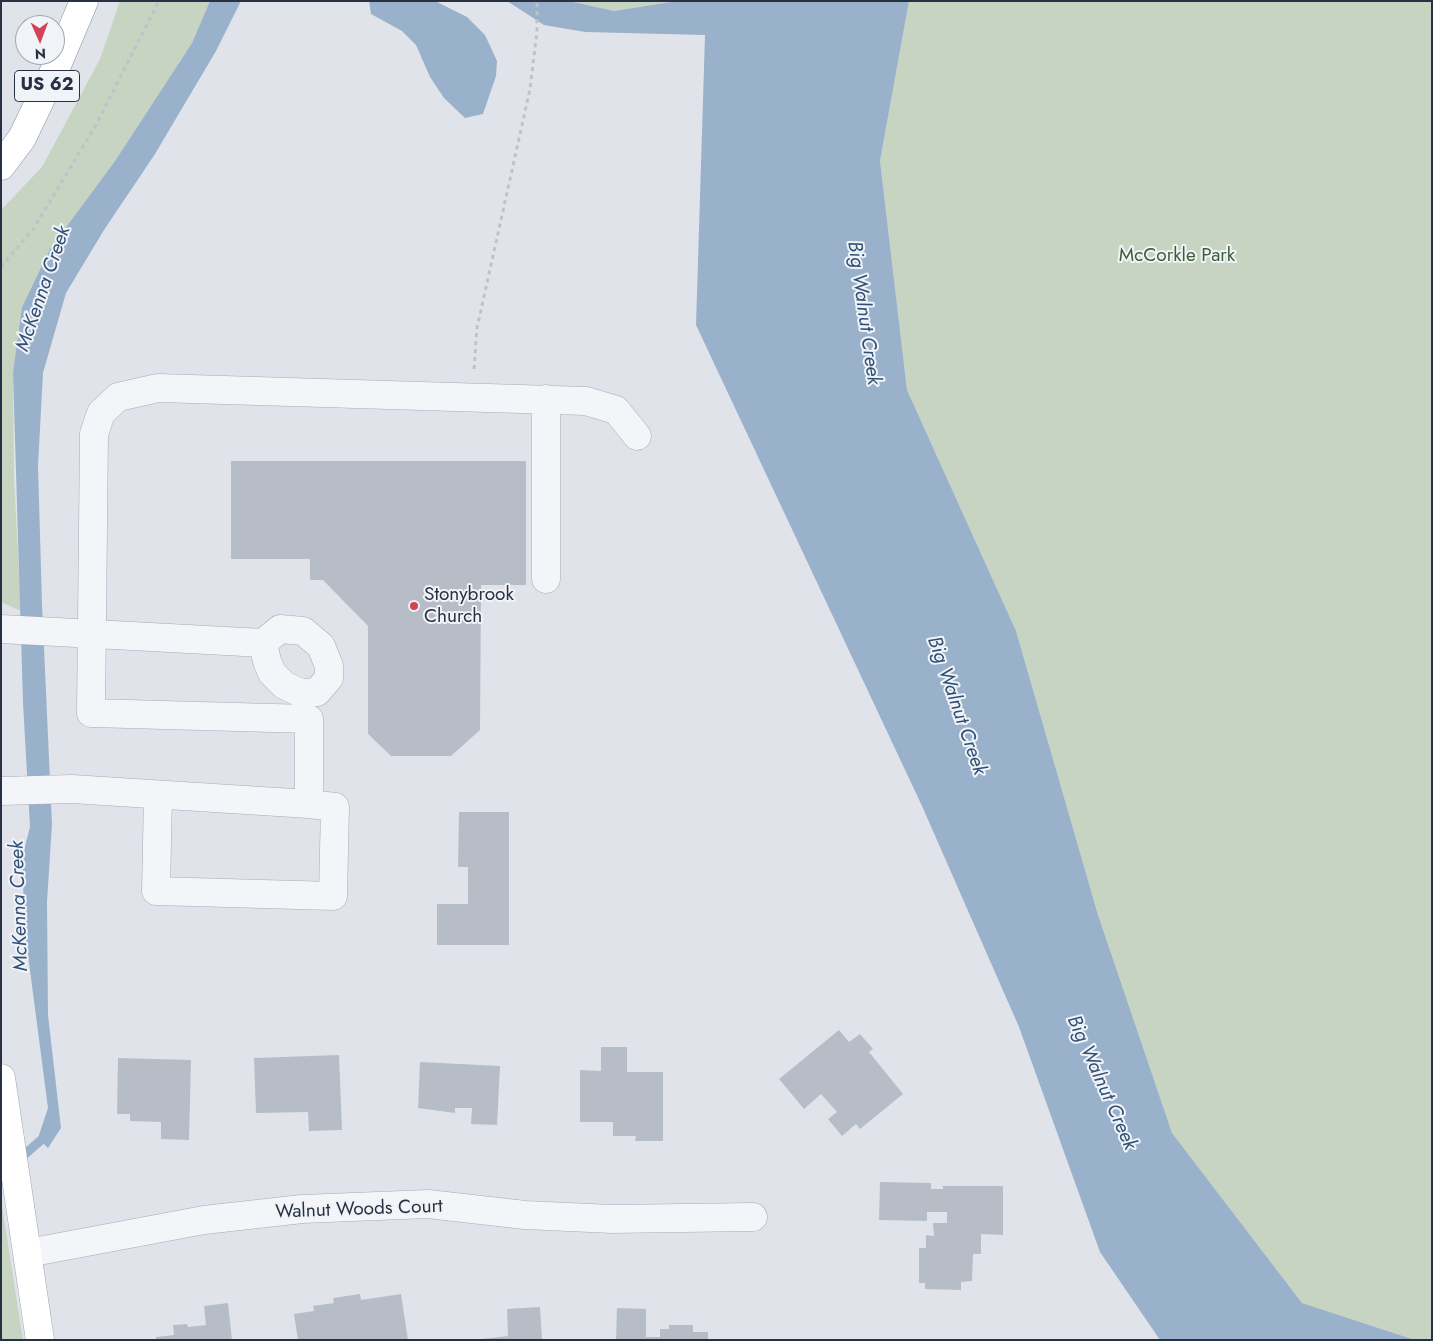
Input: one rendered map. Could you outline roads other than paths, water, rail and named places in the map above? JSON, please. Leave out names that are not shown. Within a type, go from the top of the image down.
[{"type":"main road","name":"US 62","points":[[1,166],[22,138],[57,65],[84,1]]},
{"type":"main road","points":[[1,1078],[40,1340]]},
{"type":"street","points":[[309,804],[309,719],[91,713],[94,434],[101,412],[118,397],[158,388],[586,400],[616,410],[637,436]]},
{"type":"street","points":[[546,399],[546,579]]},
{"type":"street","points":[[3,629],[264,643]]},
{"type":"street","points":[[5,791],[72,789],[335,807],[333,896],[156,891],[158,795]]},
{"type":"street","name":"Walnut Woods Court","points":[[28,1253],[204,1220],[312,1209],[428,1204],[525,1215],[612,1219],[753,1217]]},
{"type":"water","points":[[210,1],[241,1],[216,51],[155,154],[104,230],[66,293],[43,373],[38,466],[52,824],[47,902],[48,1015],[61,1128],[48,1148],[38,1138],[48,1108],[25,932],[22,858],[30,827],[23,703],[13,372],[22,307],[50,249],[115,161],[192,43]]},
{"type":"water","points":[[369,1],[435,1],[467,17],[485,35],[497,61],[496,76],[483,114],[465,118],[444,98],[430,77],[416,45],[402,31],[371,14]]},
{"type":"water","name":"Big Walnut Creek","points":[[507,1],[569,1],[614,11],[677,1],[909,1],[880,161],[907,390],[1016,631],[1098,915],[1172,1133],[1302,1303],[1415,1340],[1160,1340],[1100,1252],[1019,1027],[922,806],[696,325],[705,35],[585,32],[544,25]]},
{"type":"waterway","name":"McKenna Creek","points":[[1,1175],[48,1134]]},
{"type":"place","name":"Stonybrook Church","points":[[414,606]]},
{"type":"park label","name":"McCorkle Park","points":[[1177,256]]}]
